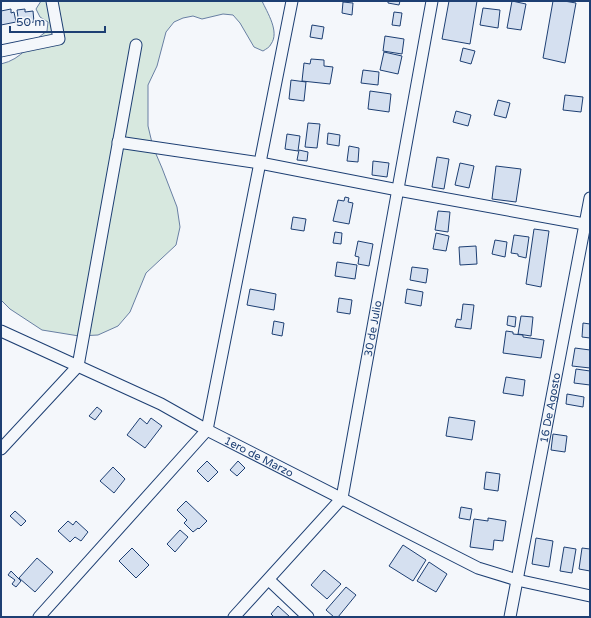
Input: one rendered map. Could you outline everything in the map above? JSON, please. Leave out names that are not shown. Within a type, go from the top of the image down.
[{"type":"street","points":[[1,50],[59,39],[52,1]]},
{"type":"street","points":[[39,617],[207,430],[292,1]]},
{"type":"street","name":"30 de Julio","points":[[342,498],[432,1]]},
{"type":"street","points":[[1,449],[78,366],[136,45]]},
{"type":"street","points":[[118,142],[260,163],[588,225]]},
{"type":"street","name":"16 De Agosto","points":[[510,617],[588,225],[590,198]]},
{"type":"street","name":"1ero de Marzo","points":[[1,331],[161,404],[207,430],[478,568],[517,580]]},
{"type":"street","points":[[1,337],[14,337]]},
{"type":"street","points":[[234,617],[342,498]]},
{"type":"street","points":[[269,580],[308,617]]},
{"type":"street","points":[[517,580],[590,596]]},
{"type":"shaded area","points":[[41,1],[262,1],[272,22],[274,34],[273,39],[270,46],[263,51],[254,47],[240,23],[233,15],[223,14],[202,19],[193,16],[183,18],[174,22],[166,32],[157,66],[148,85],[148,126],[153,147],[177,207],[180,227],[176,245],[146,273],[130,312],[118,326],[98,335],[79,336],[42,330],[10,309],[1,300],[1,64],[9,62],[20,55],[47,31],[48,22],[40,17],[36,9]]},
{"type":"building","points":[[388,1],[400,1],[399,5],[388,3]]},
{"type":"building","points":[[449,1],[477,1],[470,44],[442,39]]},
{"type":"building","points":[[512,1],[526,4],[521,30],[507,28]]},
{"type":"building","points":[[553,1],[576,3],[565,63],[543,58]]},
{"type":"building","points":[[343,2],[353,3],[352,15],[342,13]]},
{"type":"building","points":[[483,8],[500,10],[498,28],[480,25]]},
{"type":"building","points":[[11,9],[11,13],[14,12],[16,22],[1,25],[1,11]]},
{"type":"building","points":[[25,9],[25,12],[33,11],[34,22],[19,24],[17,10]]},
{"type":"building","points":[[394,12],[402,13],[400,26],[392,25]]},
{"type":"building","points":[[312,25],[324,27],[322,39],[310,37]]},
{"type":"building","points":[[385,36],[404,39],[402,54],[383,51]]},
{"type":"building","points":[[463,48],[475,51],[471,64],[460,61]]},
{"type":"building","points":[[384,52],[402,56],[398,74],[380,70]]},
{"type":"building","points":[[311,59],[324,60],[324,66],[333,67],[330,84],[302,81],[304,63],[310,64]]},
{"type":"building","points":[[363,70],[379,72],[378,85],[361,83]]},
{"type":"building","points":[[291,80],[306,82],[304,101],[289,99]]},
{"type":"building","points":[[370,91],[391,94],[389,112],[368,109]]},
{"type":"building","points":[[565,95],[583,97],[581,112],[563,110]]},
{"type":"building","points":[[498,100],[510,103],[506,118],[494,115]]},
{"type":"building","points":[[456,111],[471,115],[468,126],[453,122]]},
{"type":"building","points":[[308,123],[320,124],[317,148],[305,147]]},
{"type":"building","points":[[328,133],[340,135],[339,146],[327,144]]},
{"type":"building","points":[[287,134],[300,136],[298,151],[285,149]]},
{"type":"building","points":[[349,146],[359,148],[358,162],[347,161]]},
{"type":"building","points":[[299,150],[308,152],[307,161],[297,160]]},
{"type":"building","points":[[437,157],[449,159],[444,189],[432,187]]},
{"type":"building","points":[[373,161],[389,163],[387,177],[372,175]]},
{"type":"building","points":[[460,163],[474,166],[469,188],[455,185]]},
{"type":"building","points":[[496,166],[521,169],[516,202],[492,199]]},
{"type":"building","points":[[345,197],[349,198],[348,202],[353,203],[349,224],[333,221],[338,200],[344,201]]},
{"type":"building","points":[[438,211],[450,212],[448,232],[435,230]]},
{"type":"building","points":[[293,217],[306,219],[304,231],[291,229]]},
{"type":"building","points":[[534,229],[549,231],[541,287],[526,284]]},
{"type":"building","points":[[335,232],[342,233],[341,244],[333,243]]},
{"type":"building","points":[[436,233],[449,236],[446,251],[433,249]]},
{"type":"building","points":[[514,235],[529,237],[526,258],[518,256],[518,254],[511,253]]},
{"type":"building","points":[[495,240],[507,242],[505,257],[492,254]]},
{"type":"building","points":[[358,241],[373,244],[369,266],[358,264],[359,257],[355,256]]},
{"type":"building","points":[[476,246],[477,264],[460,265],[459,247]]},
{"type":"building","points":[[337,262],[357,265],[355,279],[335,276]]},
{"type":"building","points":[[412,267],[428,269],[426,283],[410,280]]},
{"type":"building","points":[[250,289],[276,294],[274,310],[247,305]]},
{"type":"building","points":[[407,289],[423,292],[421,306],[405,303]]},
{"type":"building","points":[[339,298],[352,300],[350,314],[337,312]]},
{"type":"building","points":[[463,304],[474,305],[471,329],[455,327],[457,319],[461,320]]},
{"type":"building","points":[[508,316],[516,317],[515,327],[507,325]]},
{"type":"building","points":[[521,316],[533,317],[531,336],[518,334]]},
{"type":"building","points":[[274,321],[284,323],[282,336],[272,334]]},
{"type":"building","points":[[583,323],[590,324],[590,338],[582,337]]},
{"type":"building","points":[[506,331],[513,332],[513,334],[523,335],[523,337],[544,340],[541,358],[503,353]]},
{"type":"building","points":[[575,348],[590,350],[590,368],[572,366]]},
{"type":"building","points":[[576,369],[590,371],[590,385],[574,383]]},
{"type":"building","points":[[506,377],[525,380],[523,396],[503,393]]},
{"type":"building","points":[[567,394],[584,397],[583,407],[566,404]]},
{"type":"building","points":[[97,407],[102,411],[95,420],[89,416]]},
{"type":"building","points":[[449,417],[475,421],[472,440],[446,436]]},
{"type":"building","points":[[140,418],[147,424],[151,418],[162,426],[145,448],[127,435]]},
{"type":"building","points":[[553,434],[567,436],[565,452],[551,450]]},
{"type":"building","points":[[207,461],[218,472],[208,482],[197,471]]},
{"type":"building","points":[[238,461],[245,468],[237,476],[230,470]]},
{"type":"building","points":[[113,467],[125,479],[114,493],[100,481]]},
{"type":"building","points":[[486,472],[500,474],[498,491],[484,489]]},
{"type":"building","points":[[186,501],[207,521],[199,529],[198,528],[193,532],[184,523],[187,520],[177,510]]},
{"type":"building","points":[[461,507],[472,509],[470,520],[459,518]]},
{"type":"building","points":[[15,511],[26,521],[21,526],[10,516]]},
{"type":"building","points":[[488,518],[506,521],[503,541],[494,540],[493,550],[470,547],[474,519],[488,521]]},
{"type":"building","points":[[68,521],[73,525],[76,521],[88,532],[81,541],[75,537],[70,542],[58,531]]},
{"type":"building","points":[[180,530],[188,537],[175,552],[167,544]]},
{"type":"building","points":[[536,538],[553,541],[549,567],[532,564]]},
{"type":"building","points":[[403,545],[426,560],[413,581],[389,566]]},
{"type":"building","points":[[564,547],[576,549],[572,573],[560,571]]},
{"type":"building","points":[[132,548],[149,565],[136,578],[119,561]]},
{"type":"building","points":[[582,548],[590,549],[590,571],[579,569]]},
{"type":"building","points":[[37,558],[53,572],[35,592],[19,578]]},
{"type":"building","points":[[429,562],[447,574],[436,592],[417,581]]},
{"type":"building","points":[[324,570],[341,584],[327,599],[311,585]]},
{"type":"building","points":[[11,571],[21,581],[16,587],[12,584],[15,580],[8,575]]},
{"type":"building","points":[[346,587],[356,595],[338,617],[334,617],[326,610]]},
{"type":"building","points":[[278,606],[290,617],[274,617],[271,614]]}]
